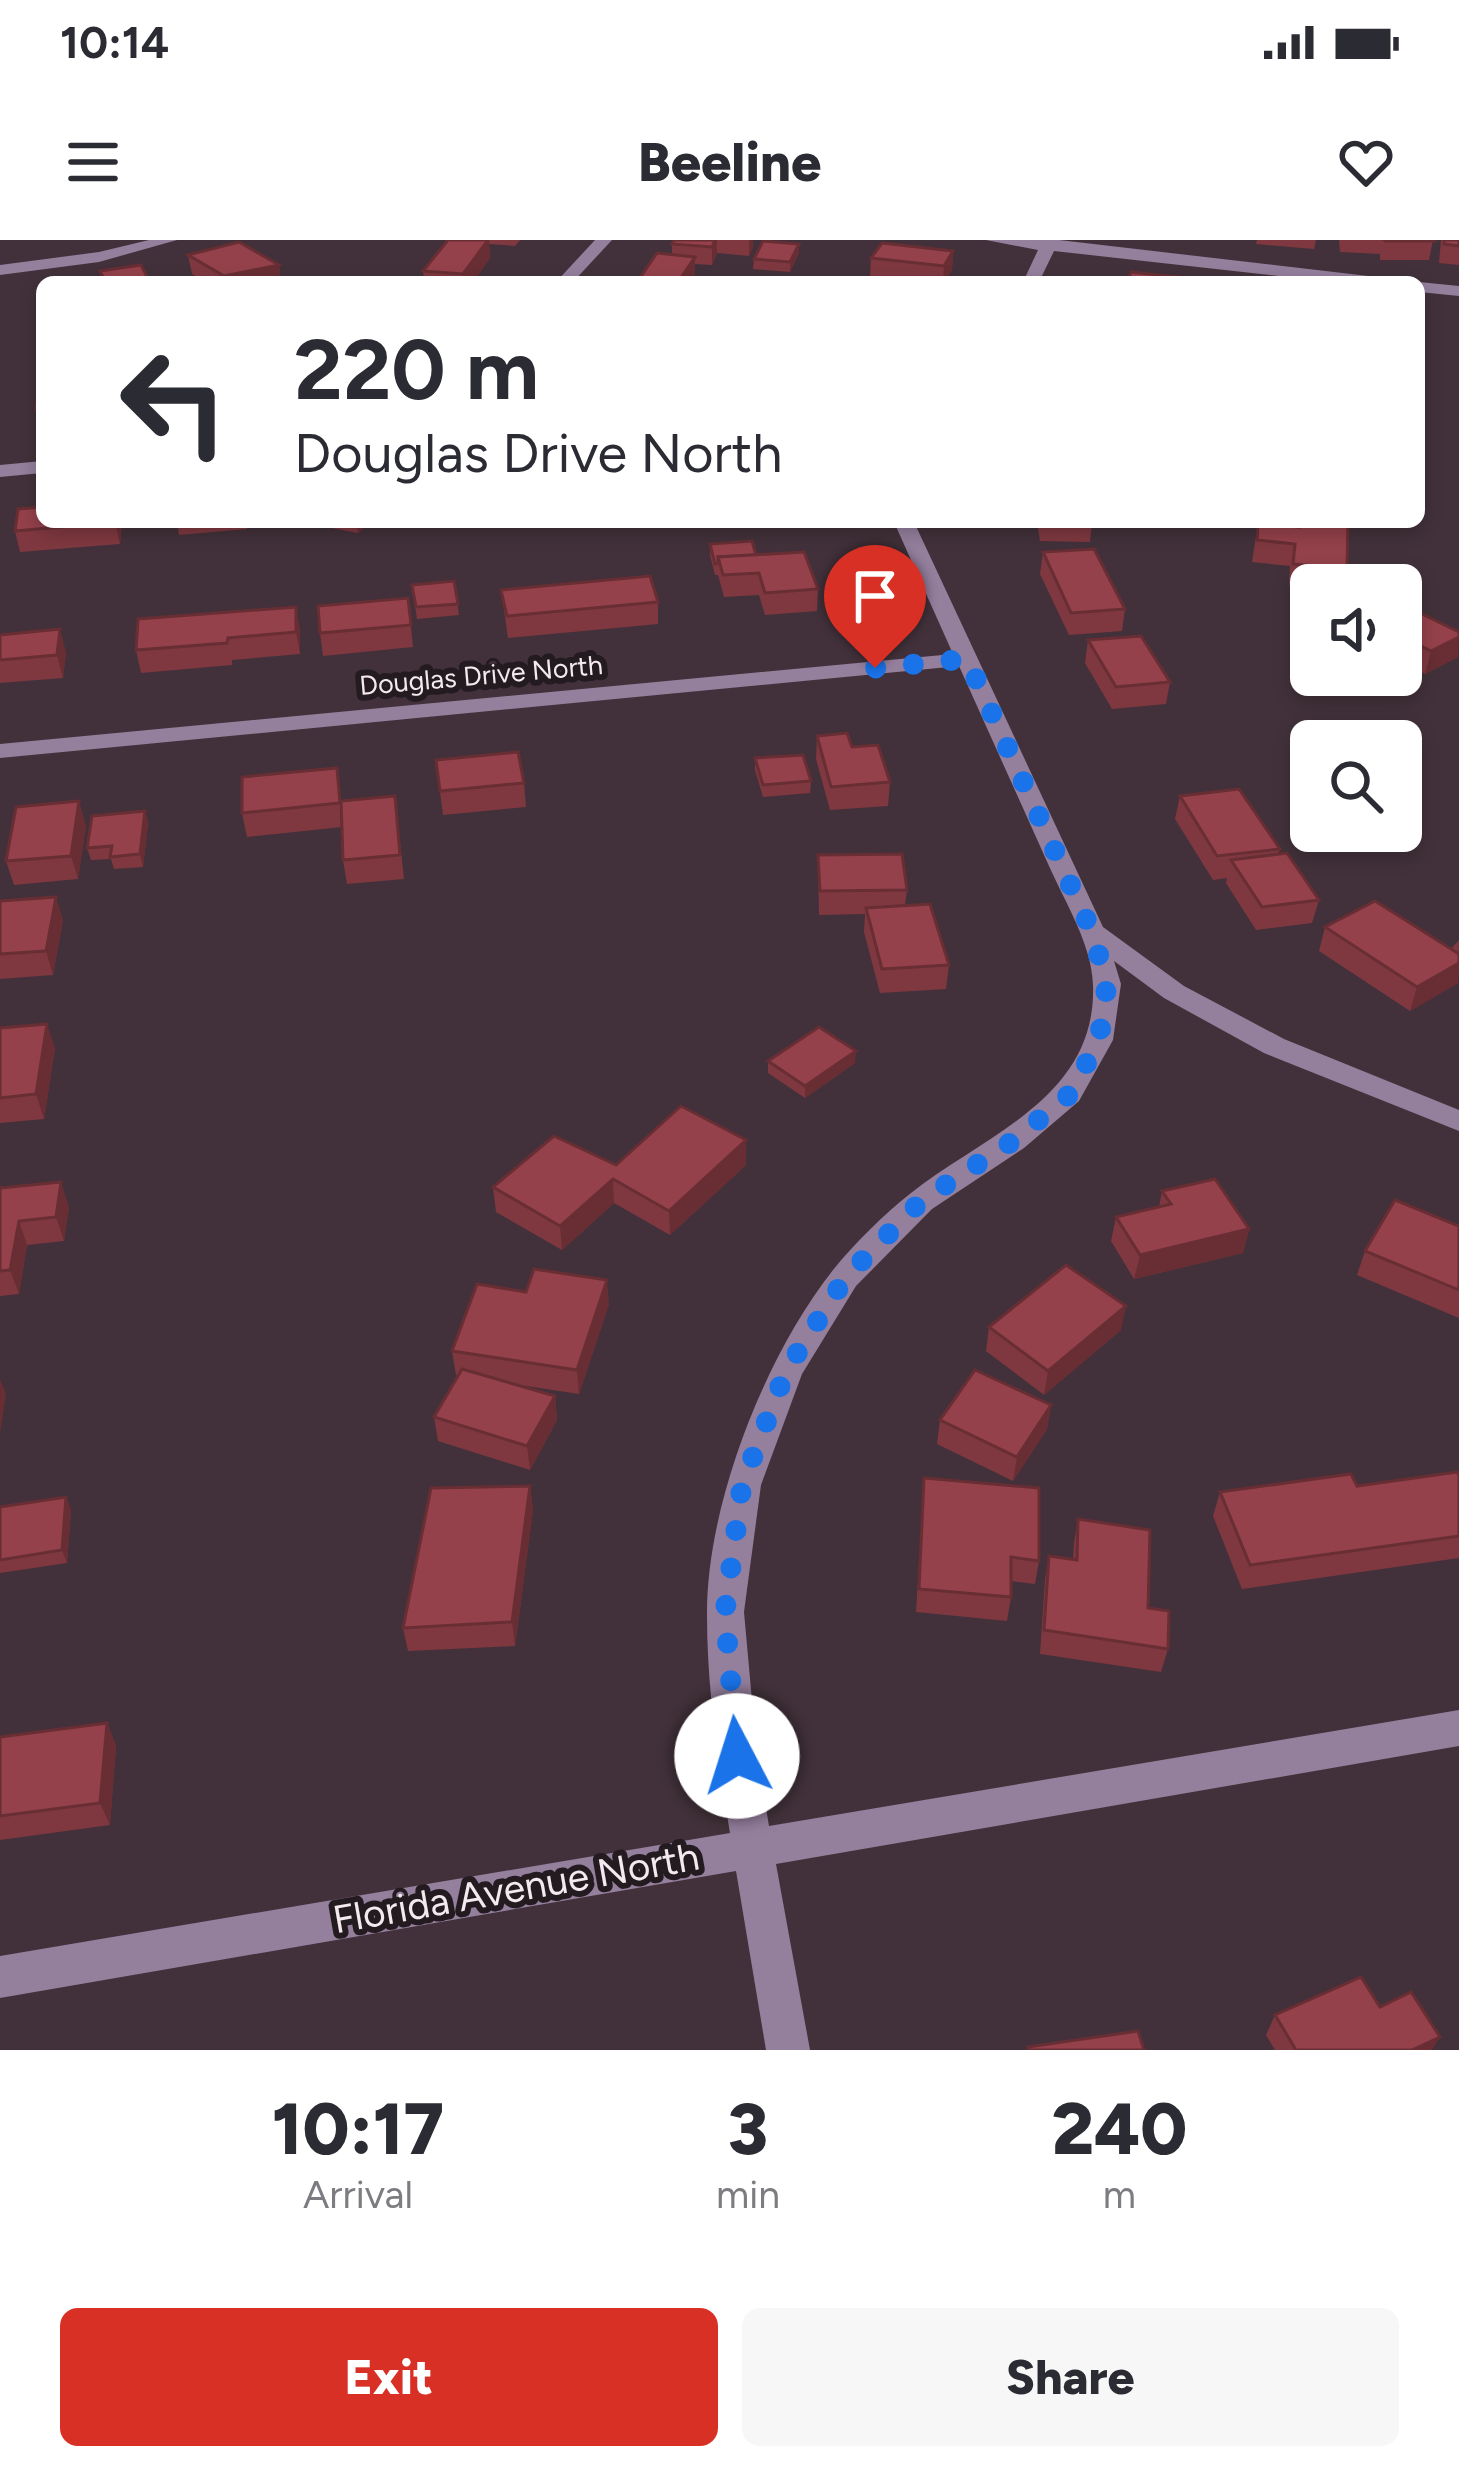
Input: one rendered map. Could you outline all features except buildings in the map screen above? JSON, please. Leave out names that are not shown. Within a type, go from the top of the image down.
[{"type":"street","points":[[0,270],[99,257],[169,240]]},
{"type":"street","points":[[569,276],[604,240]]},
{"type":"street","points":[[994,240],[1327,276]]},
{"type":"street","points":[[1034,276],[1050,243]]},
{"type":"street","points":[[1425,287],[1459,291]]},
{"type":"street","points":[[0,471],[36,468]]},
{"type":"street","points":[[788,2050],[737,1756],[725,1612],[742,1485],[786,1371],[845,1278],[921,1201],[1013,1141],[1070,1094],[1099,1040],[1107,984],[1092,932],[907,528]]},
{"type":"street","name":"Douglas Drive North","points":[[0,751],[967,659]]},
{"type":"street","points":[[1092,932],[1174,992],[1274,1046],[1459,1121]]},
{"type":"street","name":"Florida Avenue North","points":[[0,1977],[1459,1728]]},
{"type":"route","points":[[737,1756],[725,1612],[742,1485],[786,1371],[845,1278],[921,1201],[1013,1141],[1070,1094],[1099,1040],[1107,984],[1092,932],[967,659],[875,668]]}]
